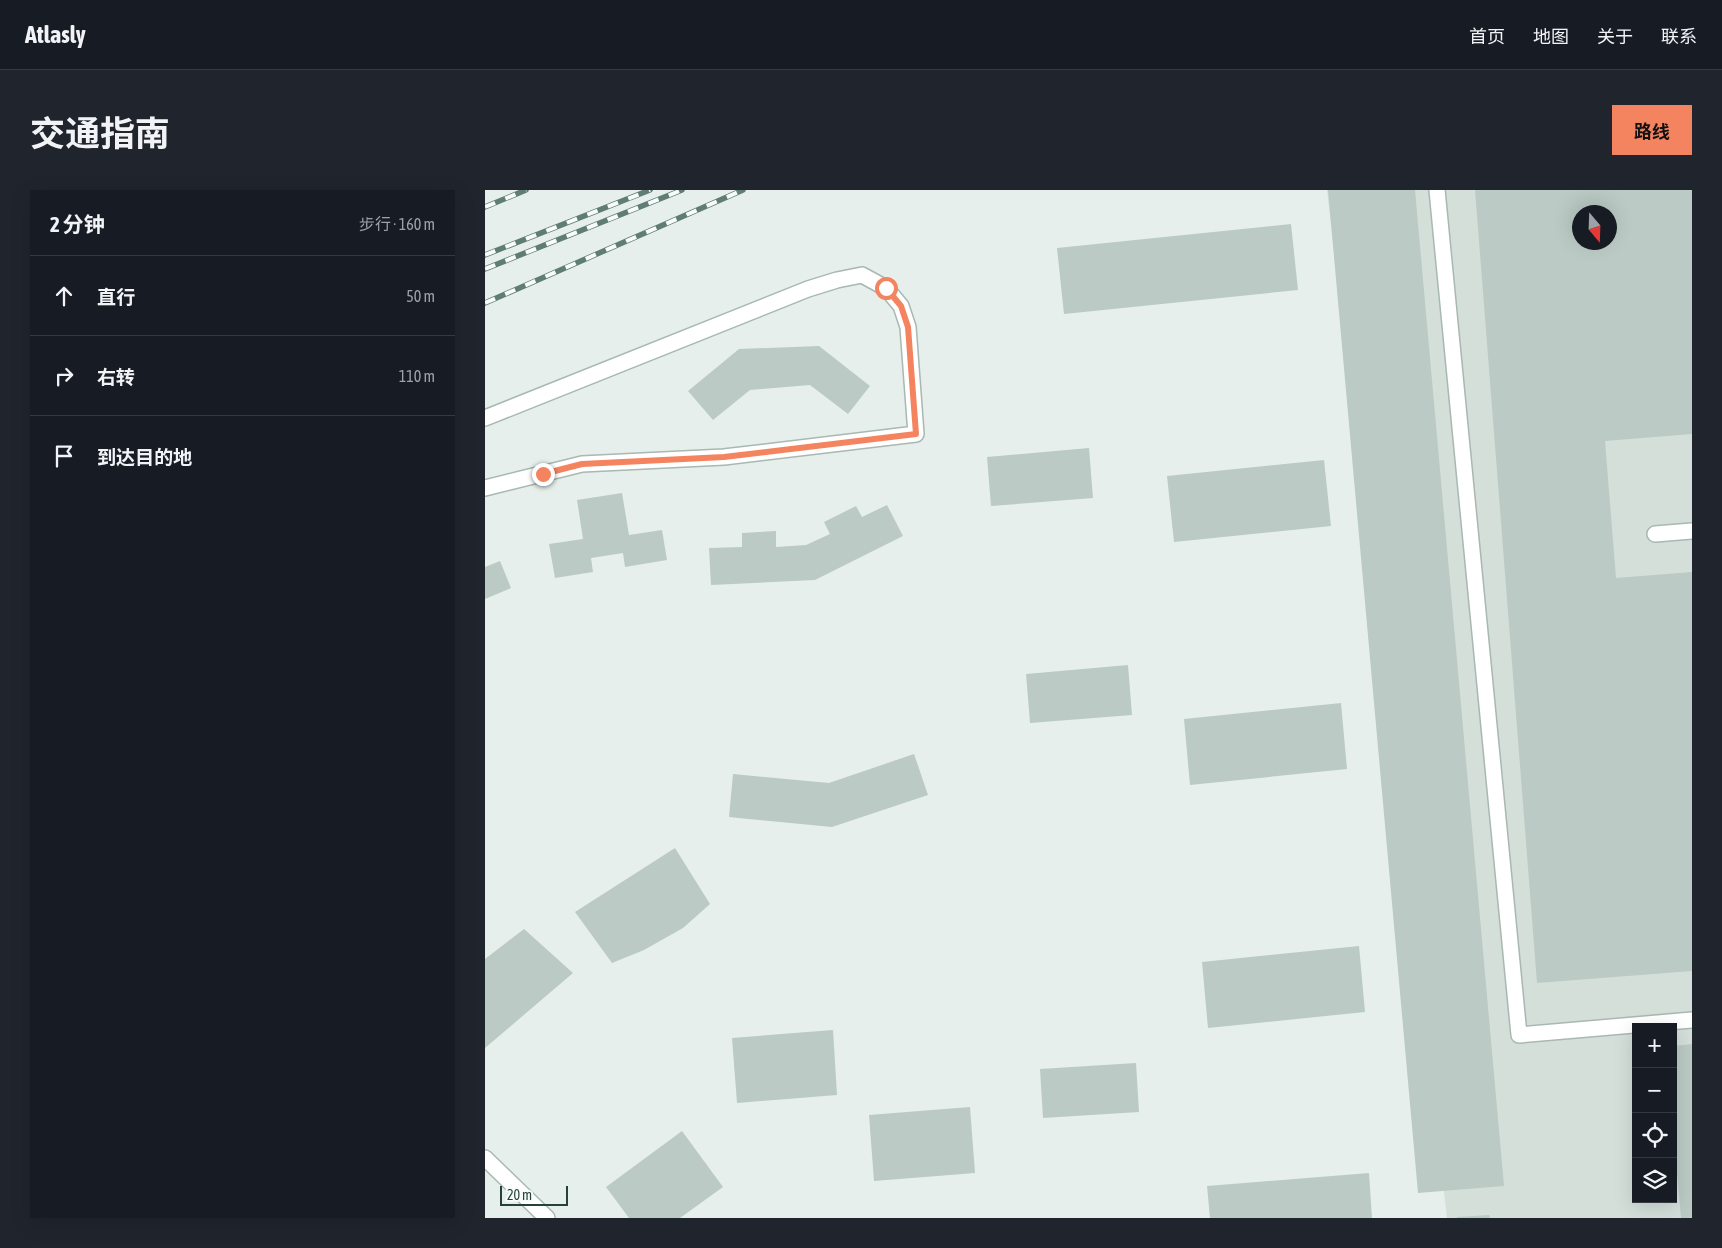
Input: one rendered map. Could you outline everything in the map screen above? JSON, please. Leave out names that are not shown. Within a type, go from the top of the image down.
[{"type":"street","points":[[1437,190],[1519,1035],[1692,1020]]},
{"type":"street","points":[[485,418],[808,289],[837,280],[862,275],[886,288],[901,306],[908,327],[916,434],[724,457],[582,464],[485,488]]},
{"type":"street","points":[[1655,534],[1692,531]]},
{"type":"street","points":[[485,1158],[547,1218]]},
{"type":"shaded area","points":[[1327,190],[1692,190],[1692,1218],[1447,1218]]},
{"type":"building","points":[[1328,190],[1415,190],[1504,1186],[1418,1193]]},
{"type":"building","points":[[1475,190],[1692,190],[1692,434],[1605,441],[1616,578],[1692,572],[1692,971],[1537,983]]},
{"type":"building","points":[[1291,224],[1298,290],[1064,314],[1057,248]]},
{"type":"building","points":[[819,346],[870,386],[848,414],[810,385],[750,390],[713,420],[688,391],[739,349]]},
{"type":"building","points":[[1089,448],[1093,498],[991,506],[987,457]]},
{"type":"building","points":[[1324,460],[1331,526],[1174,542],[1167,476]]},
{"type":"building","points":[[622,493],[629,535],[662,530],[667,560],[625,567],[623,553],[591,558],[593,572],[555,578],[549,544],[583,539],[577,500]]},
{"type":"building","points":[[887,505],[903,536],[815,580],[711,585],[709,548],[742,547],[742,533],[776,531],[776,547],[806,545],[830,534],[824,522],[856,506],[862,517]]},
{"type":"building","points":[[500,561],[511,588],[485,599],[485,567]]},
{"type":"building","points":[[1128,665],[1132,715],[1030,723],[1026,674]]},
{"type":"building","points":[[1341,703],[1347,769],[1190,785],[1184,719]]},
{"type":"building","points":[[914,754],[928,795],[832,827],[729,817],[733,774],[829,783]]},
{"type":"building","points":[[675,848],[710,904],[683,928],[644,950],[612,963],[575,912]]},
{"type":"building","points":[[524,929],[573,973],[485,1048],[485,959]]},
{"type":"building","points":[[1359,946],[1365,1012],[1208,1028],[1202,962]]},
{"type":"building","points":[[833,1030],[837,1095],[737,1103],[732,1038]]},
{"type":"building","points":[[1692,1044],[1692,1218],[1681,1218],[1677,1172],[1677,1046]]},
{"type":"building","points":[[1136,1063],[1139,1112],[1043,1118],[1040,1069]]},
{"type":"building","points":[[970,1107],[975,1173],[874,1181],[869,1115]]},
{"type":"building","points":[[682,1131],[723,1187],[680,1218],[629,1218],[606,1187]]},
{"type":"building","points":[[1369,1173],[1372,1218],[1210,1218],[1207,1186]]},
{"type":"building","points":[[1489,1215],[1490,1218],[1457,1218],[1457,1217]]},
{"type":"railway","points":[[485,207],[526,190]]},
{"type":"railway","points":[[485,255],[650,190]]},
{"type":"railway","points":[[485,269],[682,190]]},
{"type":"railway","points":[[485,303],[743,190]]},
{"type":"route","points":[[543,474],[582,464],[724,457],[916,434],[908,327],[901,306],[886,288]]}]
